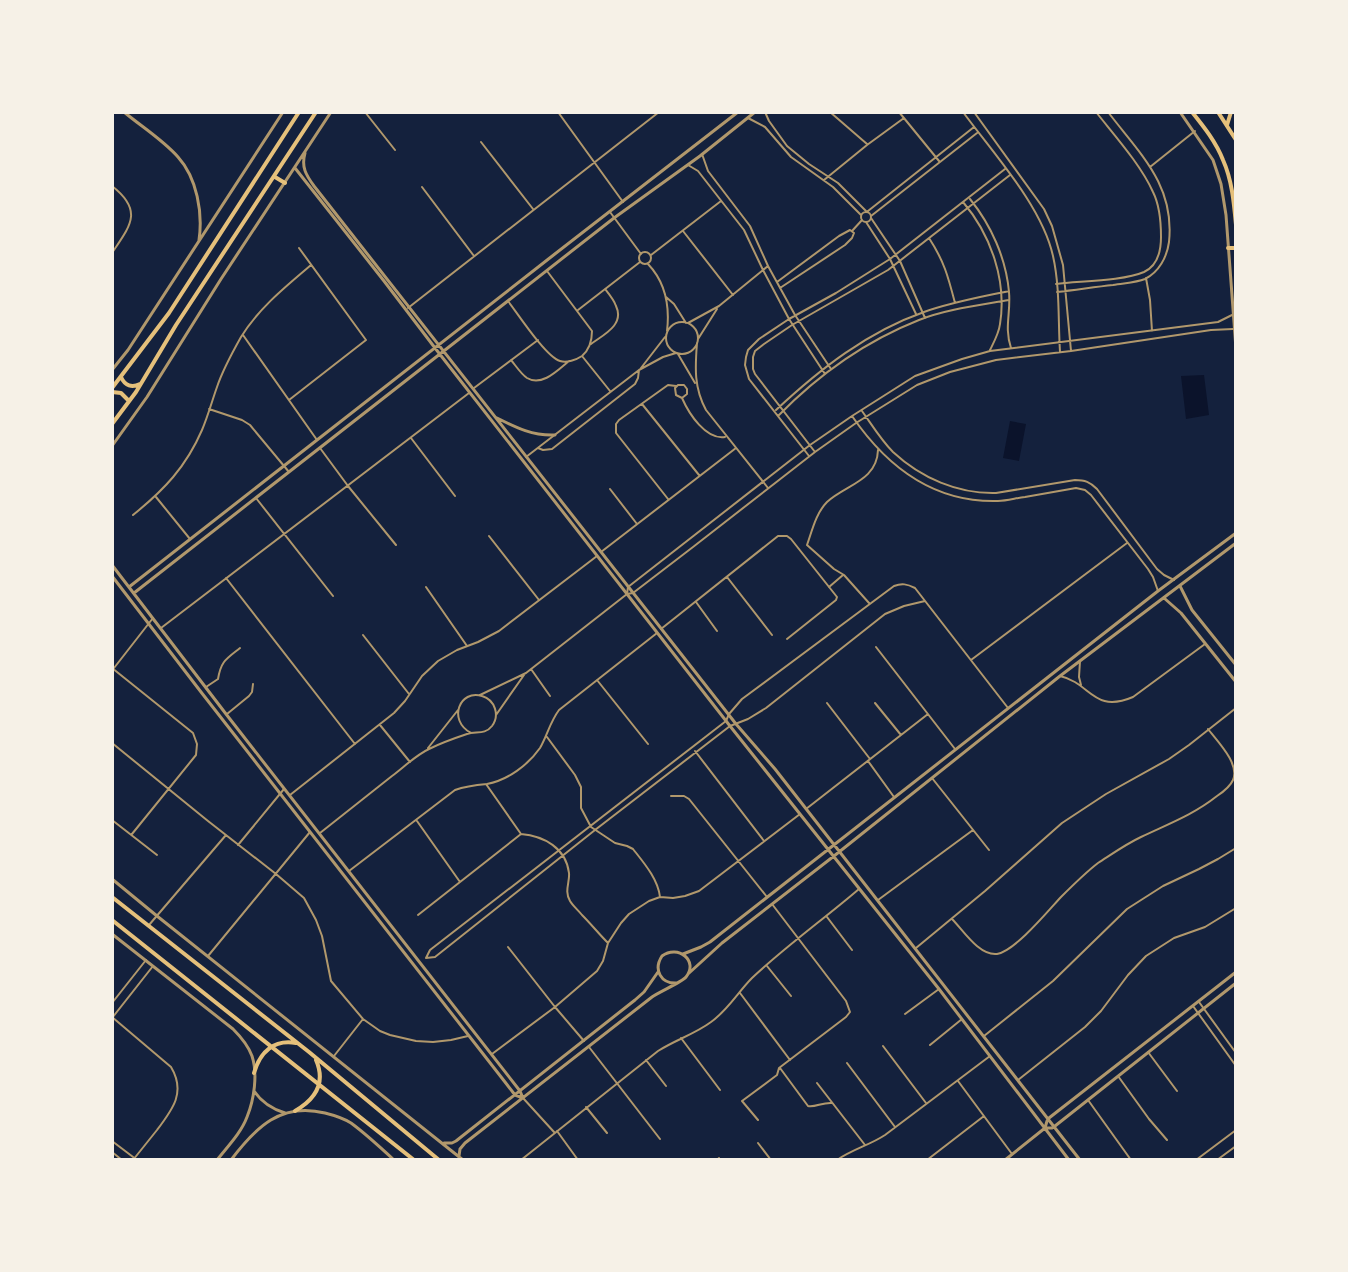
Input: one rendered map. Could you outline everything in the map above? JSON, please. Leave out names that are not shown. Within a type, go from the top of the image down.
[{"type":"main road","points":[[112,424],[141,383],[176,325],[316,112]]},
{"type":"main road","points":[[1192,112],[1207,131],[1224,160],[1233,196],[1236,225]]},
{"type":"main road","points":[[1218,112],[1236,140]]},
{"type":"main road","points":[[1227,125],[1230,112]]},
{"type":"main road","points":[[129,401],[124,395],[112,390],[169,314],[298,113]]},
{"type":"main road","points":[[275,176],[285,183]]},
{"type":"main road","points":[[1228,248],[1236,248]]},
{"type":"main road","points":[[121,377],[124,383],[130,386],[141,383]]},
{"type":"main road","points":[[112,897],[309,1052],[439,1160]]},
{"type":"main road","points":[[112,920],[414,1160]]},
{"type":"main road","points":[[254,1070],[263,1053],[272,1047],[287,1042],[300,1045]]},
{"type":"main road","points":[[295,1111],[306,1105],[314,1096],[319,1084],[318,1066],[315,1058],[309,1052]]},
{"type":"street","points":[[124,112],[168,148],[185,166],[197,199],[200,230],[198,242]]},
{"type":"street","points":[[112,370],[128,350],[283,112]]},
{"type":"street","points":[[112,446],[152,389],[331,112]]},
{"type":"street","points":[[365,112],[395,150]]},
{"type":"street","points":[[558,112],[623,202]]},
{"type":"street","points":[[129,587],[738,112]]},
{"type":"street","points":[[134,593],[614,218],[688,165],[755,112]]},
{"type":"street","points":[[765,112],[787,146],[809,164],[829,176],[871,217],[900,261],[925,318]]},
{"type":"street","points":[[837,112],[832,114],[867,145]]},
{"type":"street","points":[[899,112],[939,161]]},
{"type":"street","points":[[963,112],[1010,175],[1041,222],[1053,255],[1058,292],[1060,352]]},
{"type":"street","points":[[974,112],[1050,219],[1060,253],[1071,351]]},
{"type":"street","points":[[1056,284],[1142,273],[1154,264],[1159,255],[1161,217],[1154,193],[1148,181],[1096,112]]},
{"type":"street","points":[[1058,292],[1146,278],[1160,267],[1166,257],[1170,231],[1166,199],[1161,185],[1108,112]]},
{"type":"street","points":[[1180,112],[1195,131],[1218,171],[1224,198],[1236,349]]},
{"type":"street","points":[[406,310],[657,113]]},
{"type":"street","points":[[748,118],[762,124],[791,157],[833,187],[861,215],[862,220]]},
{"type":"street","points":[[824,180],[904,118]]},
{"type":"street","points":[[861,215],[974,127]]},
{"type":"street","points":[[1150,167],[1195,131]]},
{"type":"street","points":[[866,222],[939,161],[978,132]]},
{"type":"street","points":[[983,140],[990,134]]},
{"type":"street","points":[[481,142],[533,210]]},
{"type":"street","points":[[305,153],[303,168],[308,177],[474,388],[657,633],[939,989],[1069,1160]]},
{"type":"street","points":[[702,154],[708,171],[719,188],[750,226],[768,266],[795,315],[831,369]]},
{"type":"street","points":[[688,165],[698,171],[744,230],[792,325],[825,374]]},
{"type":"street","points":[[295,168],[470,393],[840,851],[1080,1160]]},
{"type":"street","points":[[809,456],[749,379],[745,364],[753,344],[795,315],[891,260],[1005,169]]},
{"type":"street","points":[[815,452],[755,374],[753,357],[755,351],[792,325],[894,266],[1010,175]]},
{"type":"street","points":[[910,177],[914,182]]},
{"type":"street","points":[[112,186],[127,200],[131,212],[130,225],[112,253]]},
{"type":"street","points":[[422,188],[474,256]]},
{"type":"street","points":[[714,192],[719,188]]},
{"type":"street","points":[[632,195],[637,201]]},
{"type":"street","points":[[969,198],[989,228],[998,245],[1003,262],[1009,291],[1007,331],[1011,348]]},
{"type":"street","points":[[651,255],[721,201]]},
{"type":"street","points":[[963,202],[990,248],[999,275],[1002,301],[1000,324],[990,351]]},
{"type":"street","points":[[610,212],[641,254]]},
{"type":"street","points":[[862,220],[866,222],[891,260],[919,320]]},
{"type":"street","points":[[777,282],[839,236],[852,231],[862,220]]},
{"type":"street","points":[[683,231],[733,295]]},
{"type":"street","points":[[780,288],[845,245],[854,235],[852,231]]},
{"type":"street","points":[[929,238],[944,264],[955,303]]},
{"type":"street","points":[[289,399],[366,340],[299,248]]},
{"type":"street","points":[[641,254],[646,252],[651,255]]},
{"type":"street","points":[[640,262],[641,254]]},
{"type":"street","points":[[648,264],[651,261],[651,255]]},
{"type":"street","points":[[640,262],[648,264],[661,282],[668,308],[667,344],[677,353],[696,385]]},
{"type":"street","points":[[577,311],[640,262]]},
{"type":"street","points":[[133,515],[156,496],[184,463],[197,440],[222,375],[243,335],[264,306],[311,265]]},
{"type":"street","points":[[538,448],[552,449],[635,384],[639,370],[675,324],[687,323],[719,306],[768,266]]},
{"type":"street","points":[[547,271],[592,331],[591,344]]},
{"type":"street","points":[[1130,276],[1131,282]]},
{"type":"street","points":[[1146,278],[1152,331]]},
{"type":"street","points":[[511,360],[525,377],[535,381],[545,379],[569,361],[582,356],[591,344],[612,329],[618,319],[617,307],[605,289]]},
{"type":"street","points":[[775,411],[828,365],[874,335],[901,321],[955,303],[1009,291]]},
{"type":"street","points":[[666,296],[687,323],[696,329],[698,339]]},
{"type":"street","points":[[778,416],[831,369],[878,340],[925,318],[1009,300]]},
{"type":"street","points":[[508,301],[553,357],[560,361],[569,361]]},
{"type":"street","points":[[719,306],[697,343],[695,371],[698,394],[706,410],[768,488]]},
{"type":"street","points":[[627,594],[628,587],[810,445],[915,376],[990,351],[1218,322],[1232,315]]},
{"type":"street","points":[[427,750],[466,699],[480,695],[526,673],[627,594],[633,593],[693,548],[809,456],[917,385],[950,372],[996,360],[1211,330],[1233,329]]},
{"type":"street","points":[[243,335],[317,440]]},
{"type":"street","points":[[474,388],[538,340]]},
{"type":"street","points":[[526,457],[639,370],[663,357],[688,353],[697,343]]},
{"type":"street","points":[[582,356],[610,392]]},
{"type":"street","points":[[668,500],[616,433],[616,424],[668,386],[681,384],[686,387],[687,394],[682,398]]},
{"type":"street","points":[[676,386],[675,395],[682,398],[689,411],[711,435],[727,437]]},
{"type":"street","points":[[161,628],[470,393]]},
{"type":"street","points":[[642,404],[699,475]]},
{"type":"street","points":[[209,410],[242,420],[250,425],[290,472]]},
{"type":"street","points":[[861,410],[893,452],[937,482],[982,493],[996,493],[1083,480],[1096,489],[1157,569],[1174,580]]},
{"type":"street","points":[[852,416],[890,462],[904,473],[945,493],[979,501],[1000,501],[1076,488],[1089,492],[1153,577],[1158,591]]},
{"type":"street","points":[[496,418],[526,432],[555,435]]},
{"type":"street","points":[[411,438],[454,496]]},
{"type":"street","points":[[320,448],[396,545]]},
{"type":"street","points":[[290,795],[400,707],[429,668],[447,655],[499,631],[735,448]]},
{"type":"street","points":[[869,603],[844,575],[807,545],[821,509],[828,501],[871,471],[878,460],[878,449]]},
{"type":"street","points":[[610,489],[637,524]]},
{"type":"street","points":[[156,496],[190,539]]},
{"type":"street","points":[[256,498],[333,597]]},
{"type":"street","points":[[1107,517],[1114,512]]},
{"type":"street","points":[[682,954],[710,942],[1158,591],[1236,533]]},
{"type":"street","points":[[489,536],[539,600]]},
{"type":"street","points":[[661,629],[778,537],[783,536],[791,539],[837,596],[836,600],[787,639]]},
{"type":"street","points":[[1226,540],[1231,546]]},
{"type":"street","points":[[971,660],[1128,542]]},
{"type":"street","points":[[459,1156],[462,1146],[652,997],[685,978],[715,949],[1060,676],[1236,543]]},
{"type":"street","points":[[112,565],[492,1054],[523,1098],[556,1132],[578,1160]]},
{"type":"street","points":[[829,587],[844,575]]},
{"type":"street","points":[[112,576],[515,1095],[523,1098]]},
{"type":"street","points":[[727,577],[772,635]]},
{"type":"street","points":[[226,578],[355,744]]},
{"type":"street","points":[[925,601],[885,614],[766,708],[730,726],[435,957],[426,958],[430,950],[726,721],[742,699],[894,586],[901,584],[915,588],[1008,708]]},
{"type":"street","points":[[1179,586],[1192,610],[1236,665]]},
{"type":"street","points":[[426,587],[467,646]]},
{"type":"street","points":[[1164,598],[1181,612],[1236,682]]},
{"type":"street","points":[[696,602],[717,631]]},
{"type":"street","points":[[132,834],[196,755],[197,744],[193,733],[113,668],[153,618]]},
{"type":"street","points":[[349,871],[455,790],[505,778],[522,767],[536,753],[559,710],[657,633]]},
{"type":"street","points":[[1104,633],[1109,640]]},
{"type":"street","points":[[363,635],[409,694]]},
{"type":"street","points":[[1060,676],[1081,685],[1097,699],[1112,702],[1126,700],[1205,644]]},
{"type":"street","points":[[876,647],[955,749]]},
{"type":"street","points":[[206,687],[218,679],[223,662],[240,648]]},
{"type":"street","points":[[1081,661],[1079,677],[1081,685]]},
{"type":"street","points":[[531,669],[550,696]]},
{"type":"street","points":[[496,715],[526,673]]},
{"type":"street","points":[[597,680],[648,744]]},
{"type":"street","points":[[226,714],[249,696],[253,684]]},
{"type":"street","points":[[458,710],[460,724],[471,733],[477,734],[488,730],[495,721],[496,715],[493,704],[480,695]]},
{"type":"street","points":[[827,703],[894,797]]},
{"type":"street","points":[[875,703],[901,735]]},
{"type":"street","points":[[916,948],[1062,823],[1106,794],[1169,759],[1236,708]]},
{"type":"street","points":[[806,809],[928,714]]},
{"type":"street","points":[[380,725],[410,762]]},
{"type":"street","points":[[952,919],[983,951],[998,954],[1005,951],[1025,935],[1096,865],[1140,837],[1190,815],[1204,806],[1228,788],[1235,773],[1230,758],[1208,729]]},
{"type":"street","points":[[320,833],[427,750],[471,733]]},
{"type":"street","points":[[546,736],[575,775],[581,787],[581,808],[591,827],[615,843],[633,849],[655,880],[660,897]]},
{"type":"street","points":[[112,743],[304,898],[322,936],[331,981],[363,1019],[380,1031],[416,1041],[442,1041],[470,1036]]},
{"type":"street","points":[[692,748],[764,841]]},
{"type":"street","points":[[932,778],[989,850]]},
{"type":"street","points":[[486,784],[521,834],[543,839],[560,851],[569,873],[568,899],[608,943]]},
{"type":"street","points":[[238,845],[284,789]]},
{"type":"street","points":[[671,796],[684,796],[689,799],[767,897]]},
{"type":"street","points":[[492,1054],[555,1007],[597,971],[603,961],[608,943],[629,914],[660,897],[673,898],[699,891],[800,814]]},
{"type":"street","points":[[112,820],[157,855]]},
{"type":"street","points":[[417,820],[460,882]]},
{"type":"street","points":[[878,900],[973,830]]},
{"type":"street","points":[[208,956],[310,832]]},
{"type":"street","points":[[418,915],[521,834]]},
{"type":"street","points":[[149,925],[226,835]]},
{"type":"street","points":[[984,1036],[1053,981],[1127,909],[1163,886],[1236,848]]},
{"type":"street","points":[[112,879],[463,1160]]},
{"type":"street","points":[[521,1160],[645,1060],[668,1044],[698,1031],[713,1021],[752,979],[860,888]]},
{"type":"street","points":[[758,1120],[742,1101],[778,1074],[779,1068],[850,1012],[846,1001],[772,904]]},
{"type":"street","points":[[1018,1080],[1085,1027],[1146,956],[1174,938],[1205,927],[1236,908]]},
{"type":"street","points":[[827,917],[852,950]]},
{"type":"street","points":[[112,934],[233,1029],[248,1047],[254,1070],[252,1104],[240,1130],[218,1160]]},
{"type":"street","points":[[508,947],[584,1041]]},
{"type":"street","points":[[677,983],[665,981],[658,972],[657,966],[662,956],[672,951],[682,954],[689,963],[688,974]]},
{"type":"street","points":[[112,1003],[146,960]]},
{"type":"street","points":[[112,1141],[135,1159],[170,1114],[177,1095],[175,1075],[171,1067],[113,1017],[153,966]]},
{"type":"street","points":[[767,966],[791,996]]},
{"type":"street","points":[[443,1143],[456,1141],[584,1041],[635,1000],[658,972]]},
{"type":"street","points":[[1005,1160],[1045,1128],[1049,1118],[1236,972]]},
{"type":"street","points":[[1045,1128],[1055,1126],[1236,983]]},
{"type":"street","points":[[905,1014],[939,989]]},
{"type":"street","points":[[740,993],[790,1059]]},
{"type":"street","points":[[1199,1002],[1236,1053]]},
{"type":"street","points":[[1193,1006],[1236,1066]]},
{"type":"street","points":[[334,1056],[363,1019]]},
{"type":"street","points":[[930,1044],[962,1019]]},
{"type":"street","points":[[681,1038],[720,1090]]},
{"type":"street","points":[[883,1046],[926,1103]]},
{"type":"street","points":[[589,1047],[660,1139]]},
{"type":"street","points":[[1148,1052],[1177,1091]]},
{"type":"street","points":[[837,1160],[876,1141],[990,1056]]},
{"type":"street","points":[[645,1060],[666,1086]]},
{"type":"street","points":[[847,1063],[895,1127]]},
{"type":"street","points":[[779,1068],[808,1106],[832,1103]]},
{"type":"street","points":[[1118,1076],[1167,1140]]},
{"type":"street","points":[[957,1080],[1012,1154]]},
{"type":"street","points":[[817,1083],[865,1145]]},
{"type":"street","points":[[253,1090],[267,1105],[286,1113]]},
{"type":"street","points":[[1088,1100],[1131,1160]]},
{"type":"street","points":[[586,1107],[607,1133]]},
{"type":"street","points":[[231,1160],[248,1137],[260,1126],[286,1113],[301,1110],[330,1114],[350,1122],[394,1160]]},
{"type":"street","points":[[927,1160],[984,1116]]},
{"type":"street","points":[[1197,1160],[1236,1130]]},
{"type":"street","points":[[758,1143],[771,1160]]},
{"type":"street","points":[[229,1145],[237,1152]]},
{"type":"street","points":[[1217,1160],[1236,1146]]},
{"type":"street","points":[[112,1152],[122,1160]]},
{"type":"water","points":[[1204,375],[1209,415],[1186,419],[1181,376]]},
{"type":"water","points":[[1010,421],[1026,424],[1019,461],[1003,458]]}]
